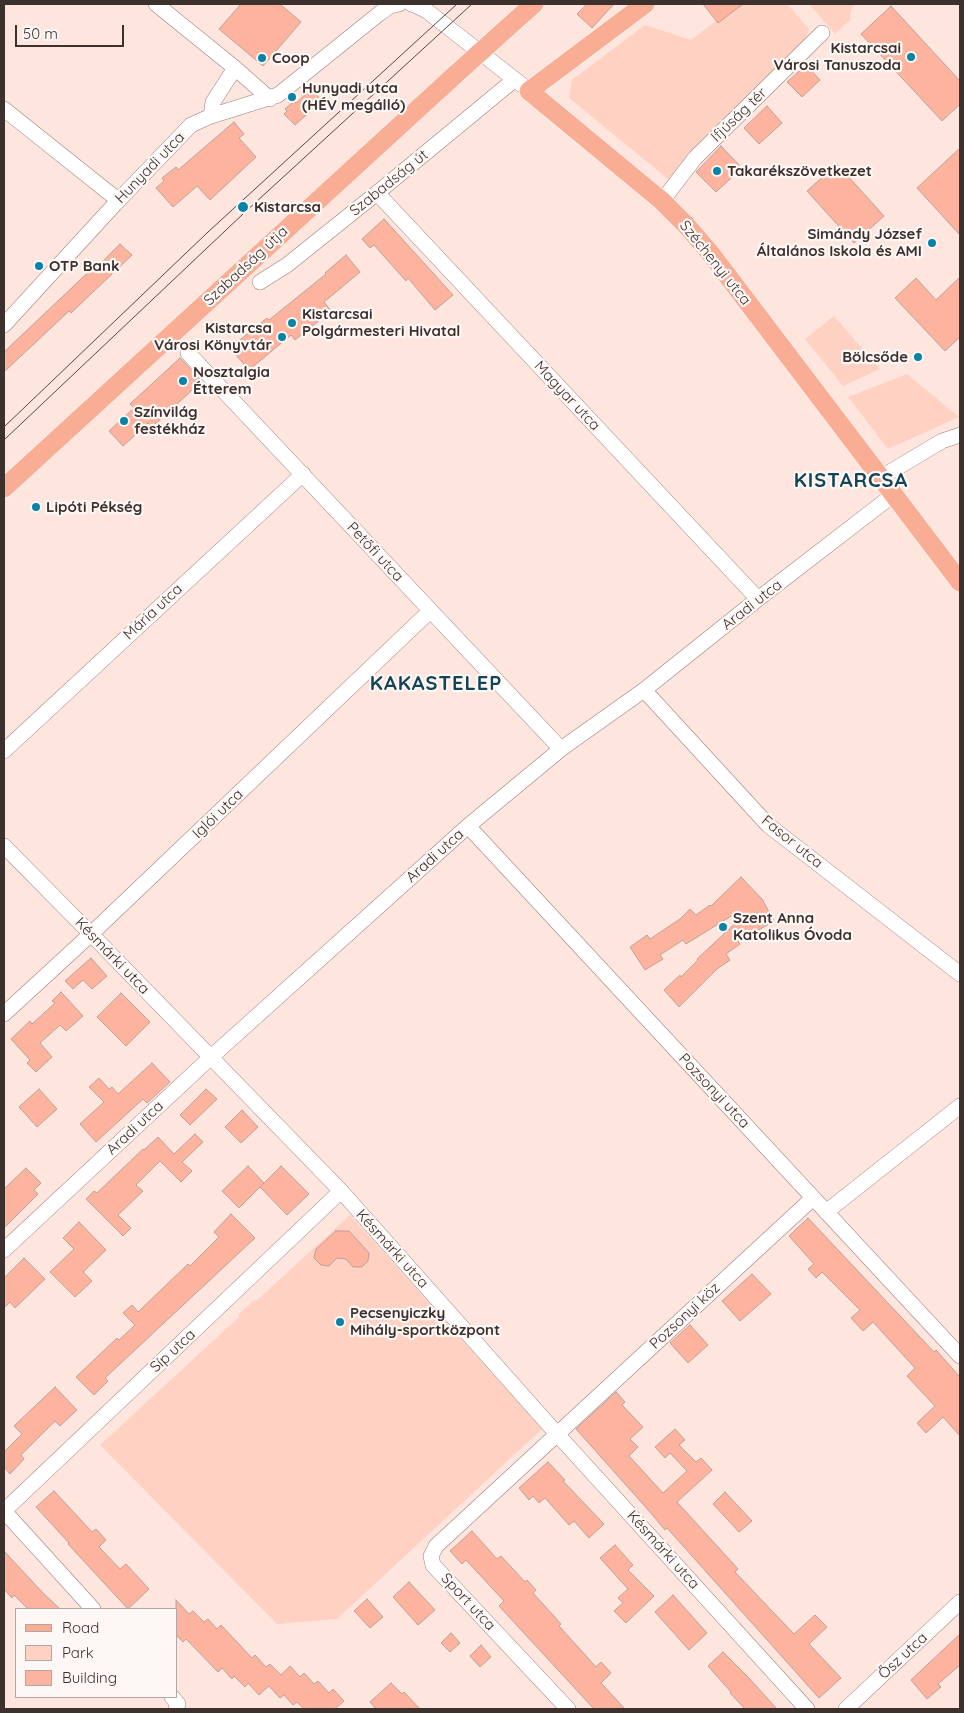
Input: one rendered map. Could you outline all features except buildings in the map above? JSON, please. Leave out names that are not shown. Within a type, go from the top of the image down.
[{"type":"main road","name":"Szabadság útja","points":[[4,488],[534,4]]},
{"type":"main road","points":[[529,91],[645,4]]},
{"type":"main road","name":"Széchenyi utca","points":[[529,91],[662,202],[686,225],[711,254],[960,582]]},
{"type":"street","points":[[156,4],[270,99]]},
{"type":"street","name":"Hunyadi utca","points":[[4,325],[118,200],[191,125],[211,116],[278,95],[380,13],[390,6],[399,4]]},
{"type":"street","name":"Széchenyi utca","points":[[411,4],[415,4],[428,12],[529,91]]},
{"type":"street","name":"Ifjúság tér","points":[[662,202],[695,158],[822,33]]},
{"type":"street","points":[[211,116],[213,102],[235,68]]},
{"type":"street","name":"Szabadság út","points":[[260,282],[287,265],[514,80]]},
{"type":"street","points":[[4,109],[118,200]]},
{"type":"street","name":"Magyar utca","points":[[377,193],[758,599]]},
{"type":"street","name":"Petőfi utca","points":[[188,353],[561,750]]},
{"type":"street","points":[[880,478],[942,442],[960,435]]},
{"type":"street","name":"Mária utca","points":[[4,751],[303,474]]},
{"type":"street","name":"Aradi utca","points":[[4,1250],[210,1058],[468,826],[561,750],[644,690],[893,495]]},
{"type":"street","name":"Iglói utca","points":[[4,1014],[91,934],[430,612]]},
{"type":"street","name":"Fasor utca","points":[[644,690],[768,825],[960,974]]},
{"type":"street","name":"Pozsonyi utca","points":[[468,826],[960,1356]]},
{"type":"street","name":"Késmárki utca","points":[[4,846],[341,1192],[557,1434],[807,1709]]},
{"type":"street","points":[[826,1212],[960,1106]]},
{"type":"street","name":"Síp utca","points":[[4,1511],[341,1192]]},
{"type":"street","name":"Pozsonyi köz","points":[[557,1434],[812,1198]]},
{"type":"street","name":"Sport utca","points":[[557,1434],[436,1546],[431,1556],[433,1565],[568,1709]]},
{"type":"street","points":[[4,1511],[92,1608]]},
{"type":"street","name":"Ősz utca","points":[[846,1709],[960,1602]]},
{"type":"green space","points":[[738,4],[787,4],[809,29],[802,49],[668,179],[569,98],[572,80],[645,25],[691,40]]},
{"type":"green space","points":[[809,4],[855,4],[851,10],[850,20],[835,34]]},
{"type":"green space","points":[[834,316],[880,369],[843,386],[805,339]]},
{"type":"green space","points":[[907,374],[959,417],[888,449],[848,397]]},
{"type":"green space","name":"Pecsenyiczky Mihály-sportközpont","points":[[350,1215],[542,1429],[337,1619],[277,1624],[100,1445],[240,1316],[238,1315],[254,1300],[256,1301]]},
{"type":"tram line","points":[[4,427],[208,232],[457,4]]},
{"type":"tram line","points":[[4,440],[244,213],[472,4]]},
{"type":"place","name":"Kistarcsai Városi Tanuszoda","points":[[911,57]]},
{"type":"place","name":"Coop","points":[[262,58]]},
{"type":"place","name":"Hunyadi utca (HÉV megálló)","points":[[292,97]]},
{"type":"place","name":"Takarékszövetkezet","points":[[717,171]]},
{"type":"place","name":"Kistarcsa","points":[[243,207]]},
{"type":"place","name":"Simándy József Általános Iskola és AMI","points":[[932,243]]},
{"type":"place","name":"OTP Bank","points":[[39,266]]},
{"type":"place","name":"Kistarcsai Polgármesteri Hivatal","points":[[292,323]]},
{"type":"place","name":"Kistarcsa Városi Könyvtár","points":[[282,337]]},
{"type":"place","name":"Bölcsőde","points":[[918,357]]},
{"type":"place","name":"Nosztalgia Étterem","points":[[183,381]]},
{"type":"place","name":"Színvilág festékház","points":[[124,421]]},
{"type":"place","name":"Lipóti Pékség","points":[[36,507]]},
{"type":"place","name":"Szent Anna Katolikus Óvoda","points":[[723,927]]},
{"type":"place","name":"Pecsenyiczky Mihály-sportközpont","points":[[340,1322]]},
{"type":"district","name":"KISTARCSA","points":[[851,481]]},
{"type":"district","name":"KAKASTELEP","points":[[436,684]]}]
